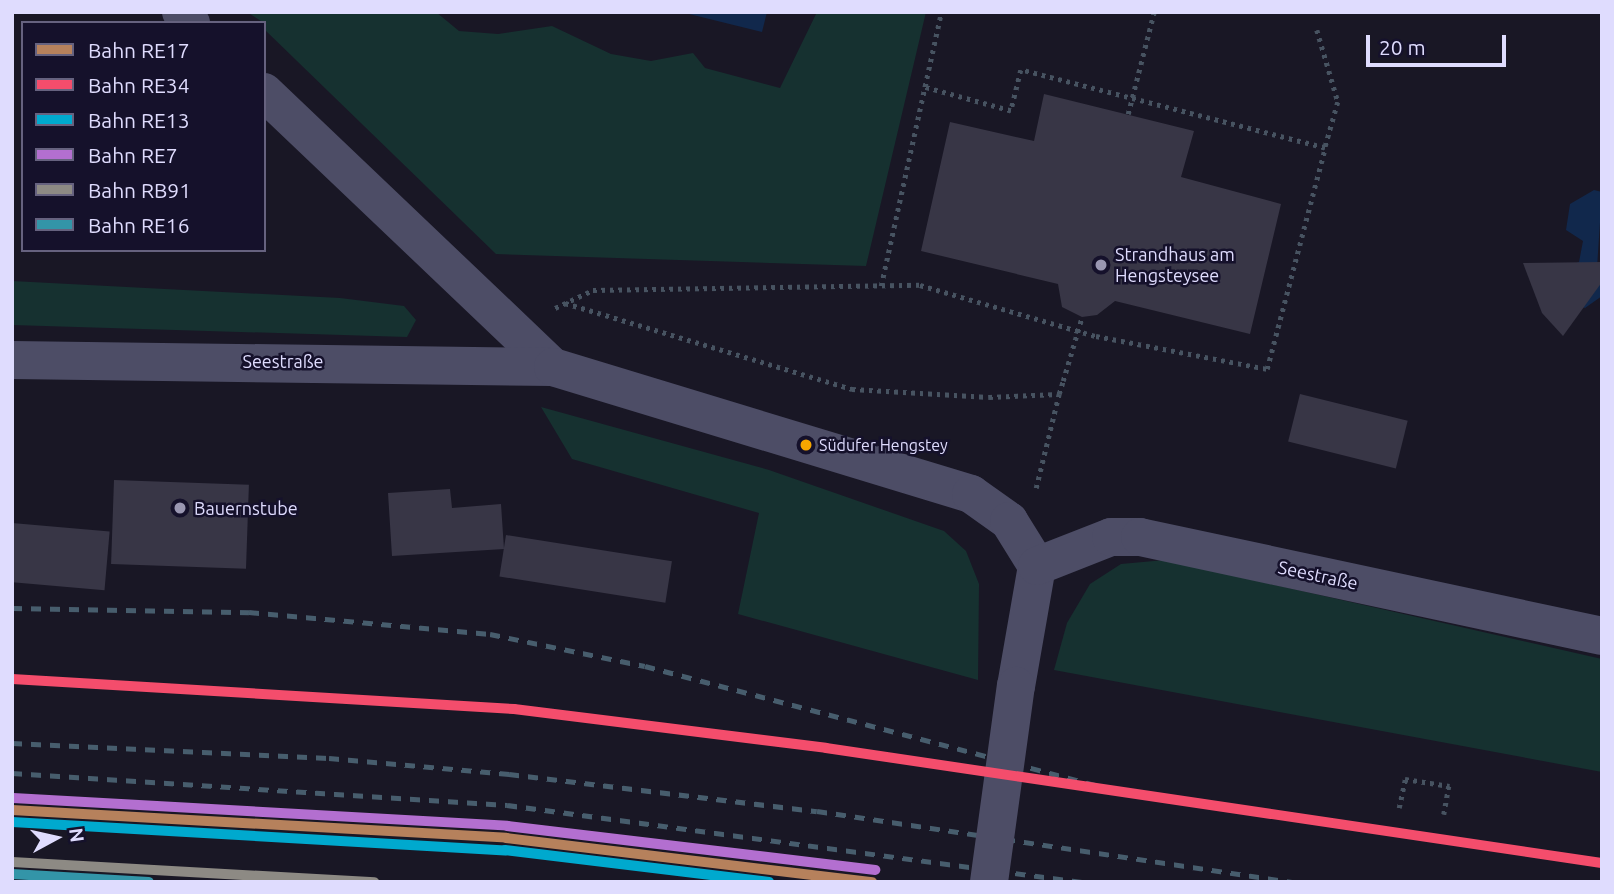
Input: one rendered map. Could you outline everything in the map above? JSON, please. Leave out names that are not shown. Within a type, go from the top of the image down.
[{"type":"street","name":"Seestraße","points":[[266,94],[553,367]]},
{"type":"street","name":"Seestraße","points":[[12,360],[553,367],[971,494],[1009,521],[1037,566],[1111,537],[1140,537],[1602,636]]},
{"type":"street","points":[[989,882],[1016,686],[1037,566]]},
{"type":"path","points":[[881,286],[941,12]]},
{"type":"path","points":[[1128,114],[1154,12]]},
{"type":"path","points":[[512,328],[593,290],[920,285],[1096,336],[1268,369],[1338,102],[1317,30]]},
{"type":"path","points":[[924,88],[1011,111],[1021,70],[1325,148]]},
{"type":"path","points":[[565,303],[852,389],[903,396],[1059,394]]},
{"type":"path","points":[[1039,474],[1082,317]]},
{"type":"path","points":[[1399,808],[1405,779],[1449,786],[1444,815]]},
{"type":"green space","points":[[247,12],[436,12],[459,31],[498,34],[552,26],[611,54],[651,61],[693,53],[705,68],[780,88],[817,12],[926,12],[866,266],[496,254],[266,31],[266,21],[261,21]]},
{"type":"green space","points":[[12,281],[340,298],[404,306],[416,320],[407,337],[12,325]]},
{"type":"green space","points":[[541,407],[769,470],[944,531],[966,551],[979,584],[978,680],[738,614],[759,513],[572,459]]},
{"type":"green space","points":[[1165,560],[1602,659],[1602,772],[1054,670],[1067,623],[1090,584],[1121,564]]},
{"type":"water","points":[[681,12],[767,12],[762,32]]},
{"type":"water","points":[[1594,190],[1602,192],[1597,268],[1602,270],[1602,296],[1585,308],[1568,302],[1564,268],[1579,262],[1583,241],[1566,230],[1570,204]]},
{"type":"building","points":[[1044,94],[1194,131],[1181,177],[1281,204],[1250,334],[1115,301],[1097,315],[1082,317],[1062,307],[1058,284],[921,251],[950,122],[1034,141]]},
{"type":"building","points":[[1602,262],[1602,282],[1563,336],[1542,313],[1523,263]]},
{"type":"building","points":[[1300,394],[1408,421],[1396,468],[1288,442]]},
{"type":"building","name":"Bauernstube","points":[[114,480],[249,485],[246,569],[111,564]]},
{"type":"building","points":[[450,489],[452,508],[501,504],[504,549],[392,556],[388,493]]},
{"type":"building","points":[[12,523],[110,532],[104,590],[12,582]]},
{"type":"building","points":[[506,535],[672,561],[665,603],[499,576]]},
{"type":"railway","points":[[12,608],[249,612],[490,634],[645,666],[1108,788],[1191,802]]},
{"type":"railway","points":[[12,743],[329,758],[509,774],[817,811],[1294,882]]},
{"type":"railway","points":[[12,773],[507,805],[1082,882]]},
{"type":"rail line","name":"RE34","points":[[12,679],[514,709],[826,748],[1602,863]]},
{"type":"rail line","name":"RE7","points":[[13,798],[507,826],[875,870]]},
{"type":"rail line","name":"RE17","points":[[12,810],[506,838],[872,882]]},
{"type":"rail line","name":"RE13","points":[[12,822],[505,850],[769,882]]},
{"type":"rail line","name":"RB91","points":[[12,862],[374,882]]},
{"type":"rail line","name":"RE16","points":[[12,874],[149,882]]},
{"type":"place","name":"Strandhaus am Hengsteysee","points":[[1101,265]]},
{"type":"place","name":"Südufer Hengstey","points":[[806,445]]},
{"type":"place","name":"Bauernstube","points":[[180,508]]}]
